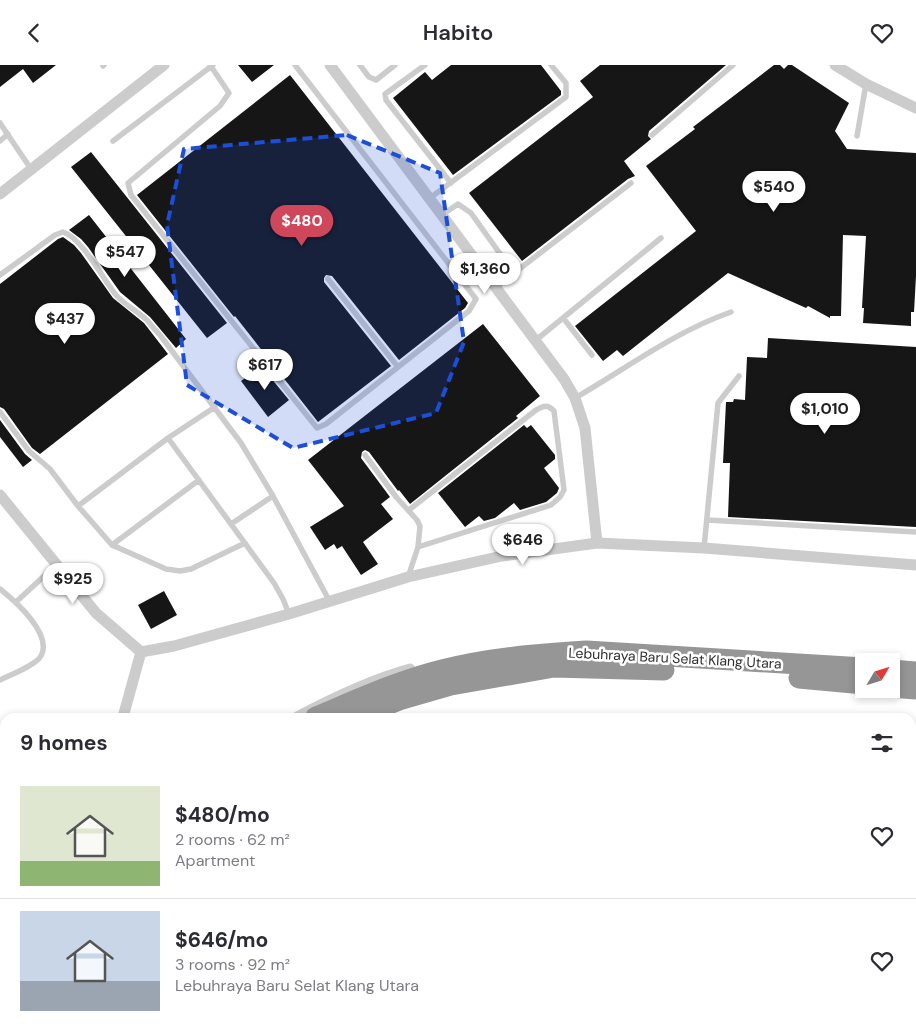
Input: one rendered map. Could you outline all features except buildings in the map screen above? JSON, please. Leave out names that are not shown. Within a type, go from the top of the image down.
[{"type":"highway","name":"Lebuhraya Baru Selat Klang Utara","points":[[326,713],[394,685],[442,670],[506,657],[586,651],[855,667]]},
{"type":"highway","name":"Lebuhraya Baru Selat Klang Utara","points":[[367,713],[399,700],[451,685],[554,667],[738,673],[855,683]]},
{"type":"highway","points":[[900,671],[916,672]]},
{"type":"highway","points":[[900,688],[916,689]]},
{"type":"street","points":[[0,194],[164,65]]},
{"type":"street","points":[[330,65],[536,340],[575,398],[585,428],[597,543]]},
{"type":"street","points":[[834,65],[866,84],[916,108]]},
{"type":"street","points":[[0,495],[96,613],[141,652]]},
{"type":"street","points":[[141,652],[174,646],[289,614],[408,577],[502,556],[597,543],[704,548],[916,565]]},
{"type":"street","points":[[305,713],[338,696],[393,674],[469,653],[520,648],[556,648],[586,651]]},
{"type":"street","points":[[124,713],[141,652]]},
{"type":"lane","points":[[113,141],[212,65],[229,93],[220,106],[128,183],[131,195],[317,428],[326,424],[469,311],[476,299],[294,65]]},
{"type":"lane","points":[[360,65],[369,77],[376,80],[395,65]]},
{"type":"lane","points":[[425,65],[385,94],[386,100],[451,183]]},
{"type":"lane","points":[[430,198],[566,97],[566,83],[551,65]]},
{"type":"lane","points":[[652,135],[734,65]]},
{"type":"lane","points":[[857,136],[866,84]]},
{"type":"lane","points":[[0,123],[31,169]]},
{"type":"lane","points":[[0,141],[8,135]]},
{"type":"lane","points":[[496,287],[513,272],[631,183]]},
{"type":"lane","points":[[442,215],[458,204],[471,213],[513,272]]},
{"type":"lane","points":[[0,275],[55,235],[67,233],[80,245],[123,302],[146,320],[160,335],[241,443],[273,496],[330,602]]},
{"type":"lane","points":[[536,340],[661,238]]},
{"type":"lane","points":[[328,279],[398,367]]},
{"type":"lane","points":[[575,398],[683,332],[730,312]]},
{"type":"lane","points":[[564,319],[592,355]]},
{"type":"lane","points":[[704,548],[718,403],[739,376]]},
{"type":"lane","points":[[409,510],[536,410],[545,405],[550,406],[554,411],[564,489],[560,497],[551,505],[418,547]]},
{"type":"lane","points":[[78,506],[168,438],[215,407]]},
{"type":"lane","points":[[0,412],[29,451],[50,469],[78,506],[112,545],[166,569],[180,571],[191,569],[245,543]]},
{"type":"lane","points":[[168,438],[274,583],[289,614]]},
{"type":"lane","points":[[365,455],[420,526],[418,547],[408,577]]},
{"type":"lane","points":[[112,545],[199,480]]},
{"type":"lane","points":[[231,524],[273,496]]},
{"type":"lane","points":[[707,521],[916,533]]},
{"type":"lane","points":[[16,602],[56,564]]},
{"type":"lane","points":[[0,589],[16,602],[38,628],[43,646],[40,656],[33,663],[0,680]]},
{"type":"highlighted area","points":[[347,135],[440,173],[464,342],[436,413],[293,448],[187,385],[167,225],[184,149]]}]
